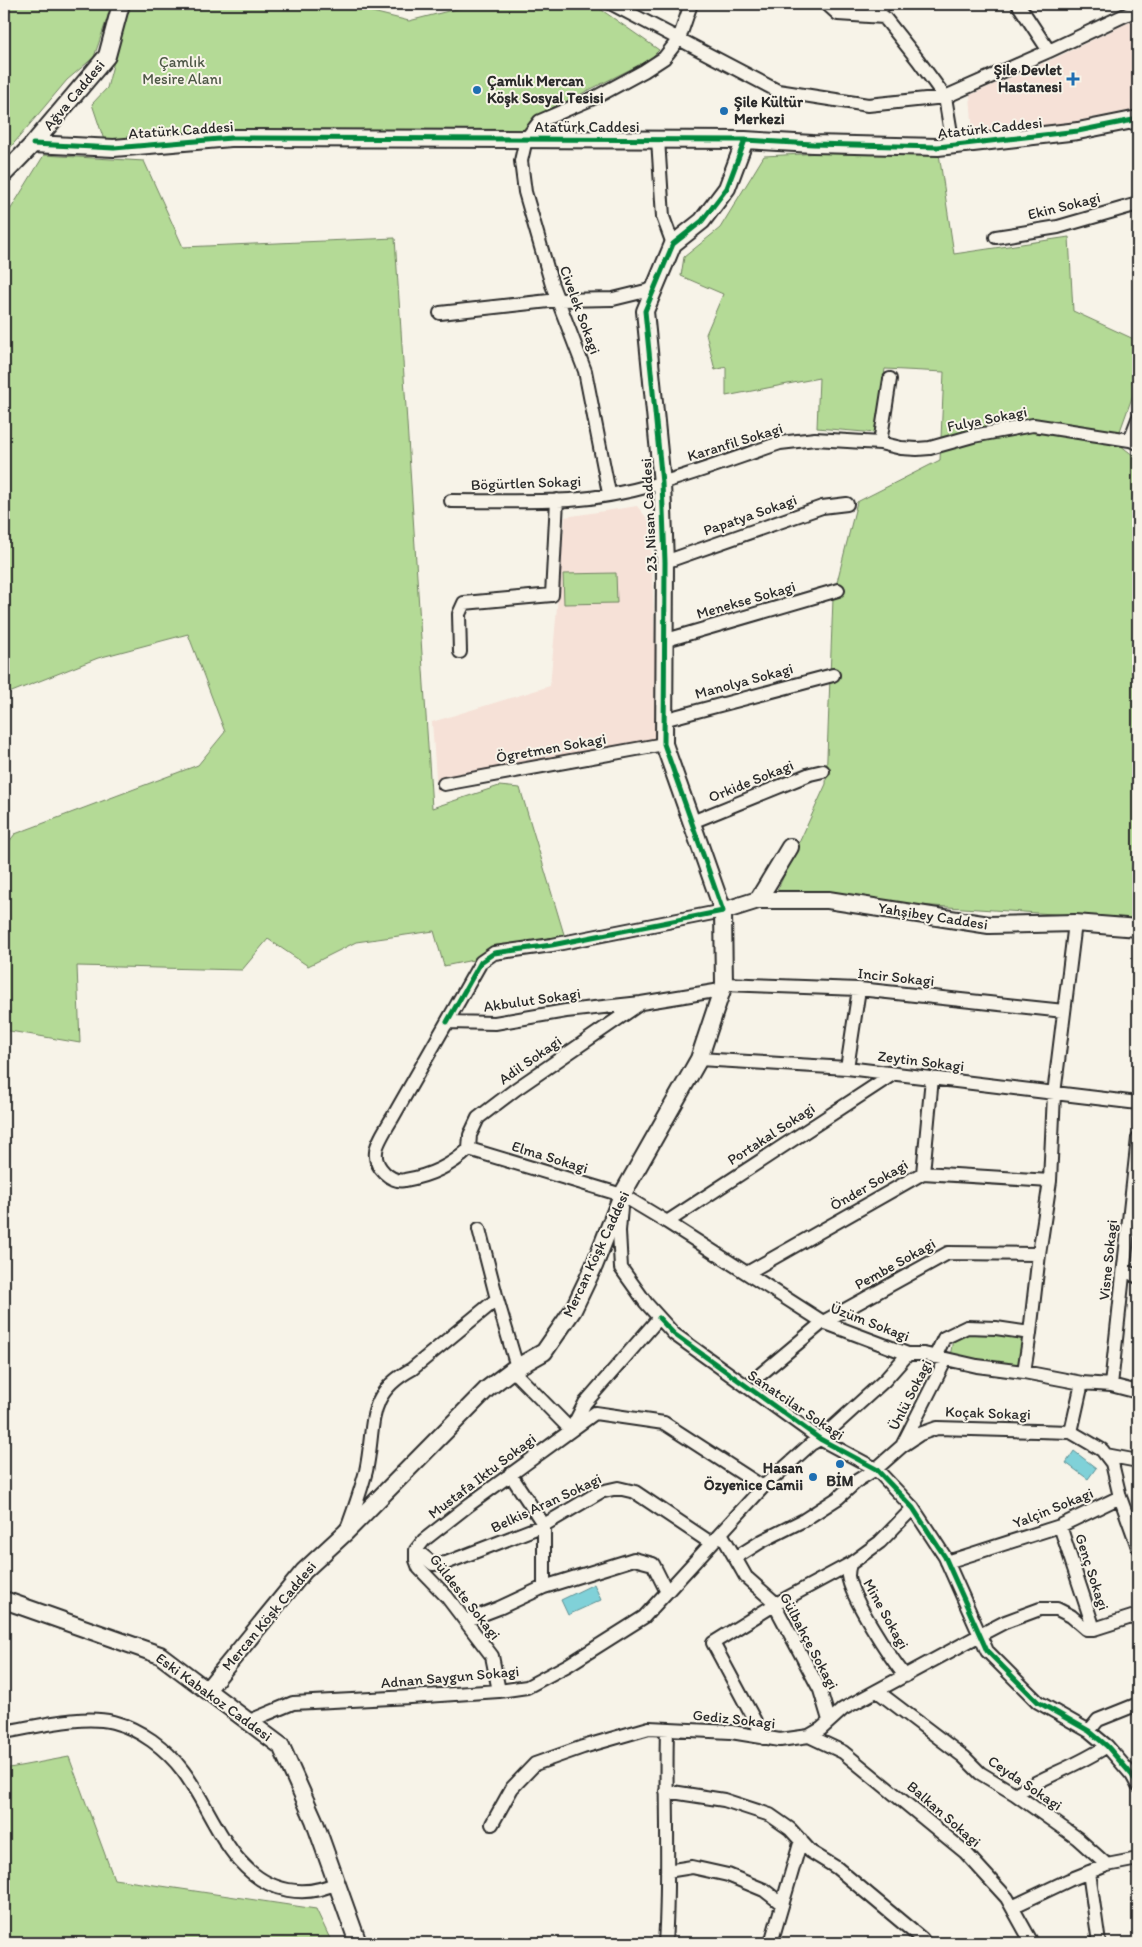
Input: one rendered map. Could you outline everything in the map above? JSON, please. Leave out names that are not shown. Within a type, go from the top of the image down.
[{"type":"street","name":"Ağva Caddesi","points":[[4,174],[33,144],[107,56],[121,4]]},
{"type":"street","points":[[612,4],[778,91],[868,105],[945,97],[1138,9]]},
{"type":"street","points":[[526,139],[540,121],[596,97],[664,58],[679,39],[691,4]]},
{"type":"street","points":[[827,4],[838,14],[870,15],[884,18],[945,97],[953,145]]},
{"type":"street","points":[[870,15],[886,4]]},
{"type":"street","points":[[1018,4],[1049,51]]},
{"type":"street","name":"Atatürk Caddesi","points":[[33,144],[114,148],[231,138],[744,140],[813,144],[938,147],[1078,131],[1138,119]]},
{"type":"street","name":"Civelek Sokagi","points":[[526,139],[521,161],[525,192],[558,300],[585,371],[609,494]]},
{"type":"street","points":[[658,140],[663,217],[673,244]]},
{"type":"street","name":"23. Nisan Caddesi","points":[[723,912],[664,744],[663,641],[665,562],[662,483],[645,311],[673,244],[702,221],[727,188],[744,140]]},
{"type":"street","name":"Ekin Sokagi","points":[[996,237],[1058,227],[1138,204]]},
{"type":"street","points":[[440,313],[558,300],[613,299],[654,289]]},
{"type":"street","points":[[880,442],[890,379]]},
{"type":"street","points":[[1134,442],[1138,420]]},
{"type":"street","name":"Fulya Sokagi","points":[[880,442],[901,448],[930,448],[973,436],[1033,425],[1134,442]]},
{"type":"street","name":"Karanfil Sokagi","points":[[662,483],[780,442],[815,439],[880,442]]},
{"type":"street","name":"Bögürtlen Sokagi","points":[[451,501],[571,500],[662,483]]},
{"type":"street","points":[[460,652],[459,614],[464,603],[552,595],[557,500]]},
{"type":"street","name":"Papatya Sokagi","points":[[665,562],[822,507],[847,504]]},
{"type":"street","name":"Menekse Sokagi","points":[[663,641],[838,590]]},
{"type":"street","name":"Manolya Sokagi","points":[[664,720],[833,674]]},
{"type":"street","name":"Ögretmen Sokagi","points":[[444,784],[664,744]]},
{"type":"street","name":"Orkide Sokagi","points":[[692,822],[810,774],[823,772]]},
{"type":"street","points":[[469,1149],[457,1160],[424,1177],[401,1181],[387,1175],[379,1166],[376,1152],[384,1132],[481,962],[494,952],[552,945],[723,912],[758,900],[790,847]]},
{"type":"street","name":"Yahşibey Caddesi","points":[[758,900],[828,900],[988,925],[1075,923],[1138,928]]},
{"type":"street","name":"Mercan Köşk Caddesi","points":[[208,1690],[304,1571],[487,1389],[514,1368],[544,1352],[573,1310],[594,1266],[622,1196],[699,1058],[722,987],[723,912]]},
{"type":"street","points":[[1024,1372],[1050,1182],[1054,1094],[1075,923]]},
{"type":"street","name":"Incir Sokagi","points":[[722,987],[859,989],[1064,1011]]},
{"type":"street","name":"Akbulut Sokagi","points":[[448,1022],[495,1023],[566,1011],[641,1003],[722,987]]},
{"type":"street","points":[[847,1068],[859,989]]},
{"type":"street","name":"Adil Sokagi","points":[[469,1149],[470,1135],[478,1118],[516,1089],[641,1003]]},
{"type":"street","name":"Zeytin Sokagi","points":[[699,1058],[847,1068],[1138,1103]]},
{"type":"street","name":"Portakal Sokagi","points":[[667,1222],[893,1074]]},
{"type":"street","points":[[923,1173],[932,1078]]},
{"type":"street","name":"Visne Sokagi","points":[[1111,1385],[1138,1138]]},
{"type":"street","name":"Elma Sokagi","points":[[469,1149],[622,1196]]},
{"type":"street","name":"Önder Sokagi","points":[[747,1273],[923,1173],[1050,1182]]},
{"type":"street","name":"Üzüm Sokagi","points":[[622,1196],[667,1222],[823,1322],[908,1354],[924,1354],[977,1366],[1024,1372],[1082,1383],[1111,1385],[1138,1392]]},
{"type":"street","name":"Sanatcilar Sokagi","points":[[622,1196],[619,1231],[621,1268],[659,1318],[674,1334],[820,1439],[876,1469],[913,1508],[947,1562],[987,1651],[1038,1702],[1089,1731],[1107,1746],[1132,1775],[1138,1786]]},
{"type":"street","points":[[479,1229],[514,1368],[571,1430]]},
{"type":"street","name":"Pembe Sokagi","points":[[762,1374],[823,1322],[948,1253],[1039,1254]]},
{"type":"street","points":[[1124,1270],[1138,1277]]},
{"type":"street","points":[[345,1532],[356,1506],[366,1470],[374,1413],[382,1393],[396,1377],[412,1369],[497,1300]]},
{"type":"street","name":"Mustafa Iktu Sokagi","points":[[571,1430],[585,1403],[659,1318]]},
{"type":"street","name":"Ünlü Sokagi","points":[[902,1446],[941,1358],[944,1338],[967,1327],[996,1328],[1030,1333]]},
{"type":"street","name":"Adnan Saygun Sokagi","points":[[247,1722],[293,1703],[499,1691],[527,1687],[568,1665],[644,1617],[763,1487],[885,1380],[908,1354]]},
{"type":"street","points":[[1071,1432],[1082,1383]]},
{"type":"street","name":"Mustafa Iktu Sokagi","points":[[416,1550],[424,1540],[510,1474],[595,1413],[664,1423],[763,1487]]},
{"type":"street","name":"Koçak Sokagi","points":[[735,1558],[762,1540],[811,1515],[838,1498],[902,1446],[920,1434],[937,1428],[1071,1432],[1102,1450],[1106,1455]]},
{"type":"street","points":[[1106,1455],[1138,1461]]},
{"type":"street","points":[[1106,1455],[1112,1463],[1120,1497],[1138,1546]]},
{"type":"street","points":[[510,1474],[544,1525],[544,1587]]},
{"type":"street","name":"Belkis Aran Sokagi","points":[[416,1550],[432,1564],[446,1563],[544,1525],[600,1492],[618,1488],[635,1492],[711,1543]]},
{"type":"street","name":"Yalçin Sokagi","points":[[947,1562],[1060,1526],[1120,1497]]},
{"type":"street","points":[[764,1738],[713,1643],[774,1605],[850,1564],[880,1542],[913,1508]]},
{"type":"street","name":"Genç Sokagi","points":[[1060,1526],[1094,1629]]},
{"type":"street","name":"Gülbahçe Sokagi","points":[[721,1533],[746,1577],[772,1600],[820,1690],[829,1720]]},
{"type":"street","name":"Güldeste Sokagi","points":[[416,1550],[416,1560],[419,1568],[447,1597],[492,1656],[499,1691]]},
{"type":"street","points":[[465,1621],[544,1587],[634,1559],[653,1564],[667,1592]]},
{"type":"street","name":"Mine Sokagi","points":[[850,1564],[848,1575],[855,1598],[896,1665],[905,1676]]},
{"type":"street","name":"Eski Kabakoz Caddesi","points":[[4,1600],[160,1655],[281,1746],[314,1820],[358,1943]]},
{"type":"street","points":[[809,1736],[821,1729],[843,1709],[980,1635],[1006,1622],[1040,1609],[1057,1609],[1071,1616],[1086,1629],[1094,1629],[1138,1615]]},
{"type":"street","name":"Ceyda Sokagi","points":[[877,1691],[964,1757],[980,1773],[1016,1794],[1077,1838],[1107,1865]]},
{"type":"street","points":[[1089,1731],[1098,1720],[1138,1704]]},
{"type":"street","points":[[4,1732],[87,1718],[114,1722],[131,1728],[154,1742],[182,1769],[222,1836],[243,1864],[254,1874],[266,1882],[297,1891],[312,1891],[326,1888],[336,1883]]},
{"type":"street","name":"Gediz Sokagi","points":[[492,1824],[512,1788],[535,1764],[583,1747],[649,1728],[732,1732],[780,1740],[809,1736]]},
{"type":"street","points":[[665,1943],[668,1872],[667,1729]]},
{"type":"street","name":"Balkan Sokagi","points":[[809,1736],[843,1752],[965,1852],[1007,1898],[1032,1943]]},
{"type":"street","points":[[1016,1794],[1107,1746]]},
{"type":"street","points":[[666,1791],[724,1800],[750,1808],[777,1820],[790,1829],[811,1852],[837,1868],[925,1943]]},
{"type":"street","points":[[771,1943],[800,1840]]},
{"type":"street","points":[[1012,1906],[1107,1865],[1138,1859]]},
{"type":"street","points":[[668,1872],[692,1867],[728,1875],[764,1890],[782,1904]]},
{"type":"street","points":[[1089,1872],[1099,1943]]},
{"type":"shaded area","name":"Şile Devlet Hastanesi","points":[[1138,18],[1138,109],[1070,122],[973,134],[970,95],[1047,62]]},
{"type":"shaded area","points":[[637,506],[650,522],[659,740],[437,792],[432,722],[550,686],[565,517]]},
{"type":"green space","points":[[4,4],[112,4],[94,57],[67,80],[4,155]]},
{"type":"green space","name":"Çamlık Mesire Alanı","points":[[129,4],[340,4],[409,21],[476,4],[593,4],[659,50],[649,60],[533,118],[520,137],[231,136],[104,140],[92,104],[107,88]]},
{"type":"green space","points":[[938,147],[954,254],[1069,237],[1073,311],[1138,341],[1138,381],[1116,442],[1138,459],[1138,923],[1128,919],[776,893],[826,784],[833,598],[857,502],[940,460],[944,372],[885,369],[876,433],[817,428],[819,378],[726,396],[726,367],[715,370],[706,334],[723,294],[681,276],[684,257],[720,228],[764,156]]},
{"type":"green space","points":[[44,155],[144,161],[183,247],[395,238],[432,808],[499,786],[520,788],[566,941],[444,966],[434,931],[356,942],[308,966],[268,939],[242,970],[77,966],[80,1043],[4,1030],[4,848],[15,834],[198,765],[225,732],[188,634],[98,658],[4,695],[4,220]]},
{"type":"green space","points":[[616,573],[617,603],[564,604],[563,574]]},
{"type":"green space","points":[[962,1331],[999,1334],[1022,1339],[1019,1367],[950,1357],[953,1339]]},
{"type":"green space","points":[[69,1757],[114,1879],[316,1909],[332,1943],[4,1943],[4,1769]]},
{"type":"water","points":[[1074,1451],[1096,1468],[1088,1479],[1066,1463]]},
{"type":"water","points":[[594,1584],[601,1600],[568,1615],[561,1600]]},
{"type":"cycle path","points":[[33,144],[114,148],[231,138],[745,140],[813,144],[938,147],[1078,131],[1138,119]]},
{"type":"cycle path","points":[[447,1022],[481,962],[494,953],[552,945],[723,911],[664,744],[665,562],[662,483],[645,311],[673,244],[702,221],[727,188],[745,140]]},
{"type":"cycle path","points":[[659,1318],[674,1334],[820,1439],[876,1469],[913,1508],[945,1557],[987,1651],[1038,1702],[1089,1731],[1107,1746],[1132,1775],[1138,1786]]},
{"type":"place","name":"Şile Devlet Hastanesi","points":[[1073,79]]},
{"type":"place","name":"Çamlık Mercan Köşk Sosyal Tesisi","points":[[477,90]]},
{"type":"place","name":"Şile Kültür Merkezi","points":[[724,111]]},
{"type":"place","name":"BİM","points":[[840,1464]]},
{"type":"place","name":"Hasan Özyenice Camii","points":[[813,1477]]}]
